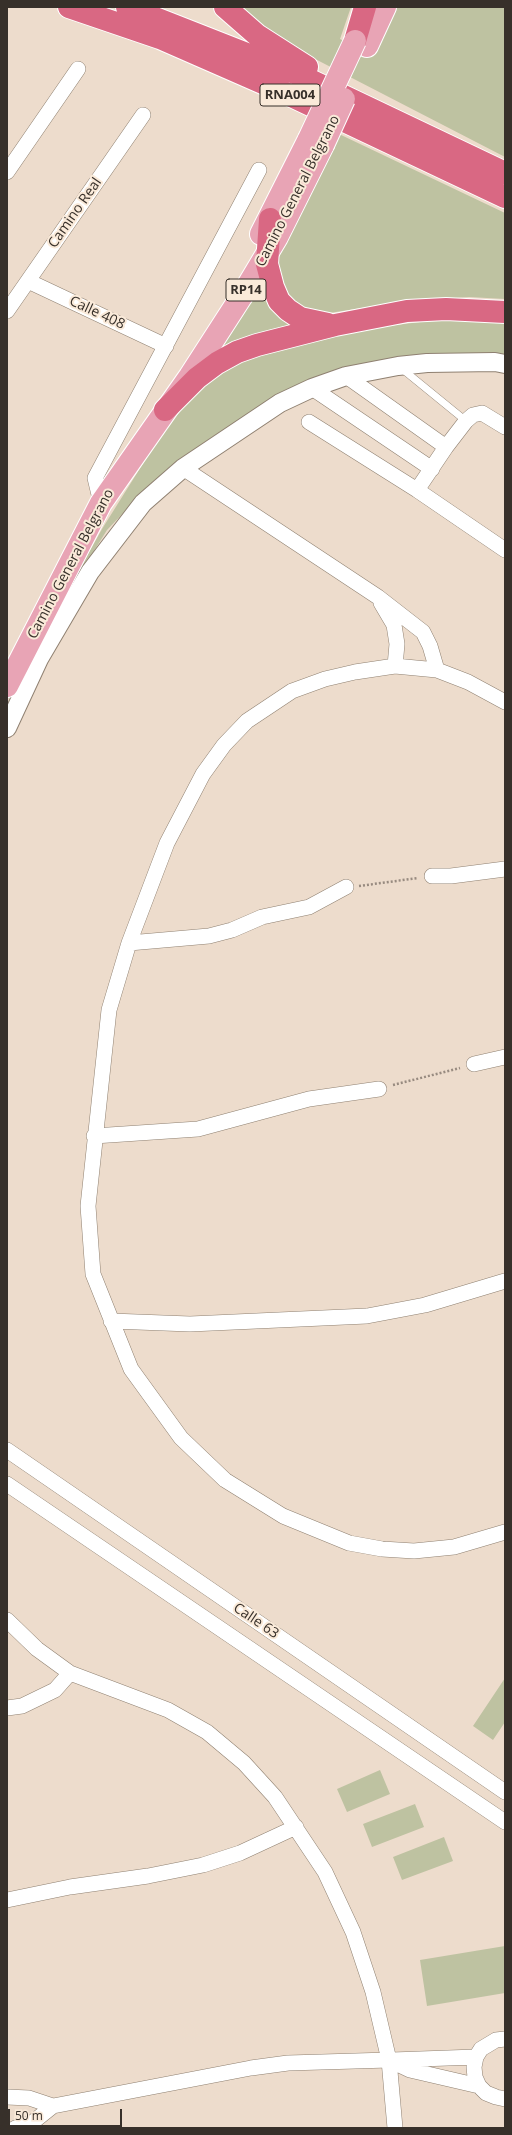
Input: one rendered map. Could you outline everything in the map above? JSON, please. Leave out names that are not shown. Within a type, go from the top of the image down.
[{"type":"highway","name":"RNA004","points":[[69,7],[160,38],[281,91],[505,197]]},
{"type":"highway","name":"RNA004","points":[[127,7],[295,74],[505,173]]},
{"type":"highway","points":[[225,7],[257,35],[292,58],[441,142]]},
{"type":"highway","points":[[361,44],[365,7]]},
{"type":"highway","points":[[270,219],[268,254],[269,273],[279,301],[288,310],[300,318],[317,323],[335,325]]},
{"type":"highway","points":[[159,418],[197,378],[217,363],[237,352],[335,325],[407,312],[446,309],[505,312]]},
{"type":"main road","name":"Camino General Belgrano","points":[[361,44],[371,7]]},
{"type":"main road","name":"Camino General Belgrano","points":[[7,686],[30,659],[101,503],[159,418],[190,376],[268,254],[316,142],[361,44],[386,7]]},
{"type":"main road","name":"Camino General Belgrano","points":[[159,418],[182,368],[223,303],[270,219],[316,142]]},
{"type":"street","points":[[7,172],[78,69]]},
{"type":"street","name":"Camino Real","points":[[7,311],[143,115]]},
{"type":"street","points":[[101,503],[95,478],[259,170]]},
{"type":"street","name":"Calle 408","points":[[28,281],[166,346]]},
{"type":"street","points":[[7,728],[30,659],[90,572],[143,503],[183,468],[280,403],[312,388],[346,376],[398,366],[427,363],[495,362],[505,364]]},
{"type":"street","points":[[346,376],[446,447]]},
{"type":"street","points":[[312,388],[432,469]]},
{"type":"street","points":[[417,490],[446,447],[466,421],[477,413],[482,413],[505,427]]},
{"type":"street","points":[[309,422],[417,490],[505,550]]},
{"type":"street","points":[[183,468],[378,596],[423,632],[430,646],[437,670]]},
{"type":"street","points":[[378,596],[394,625],[397,644],[395,666]]},
{"type":"street","points":[[505,702],[468,682],[437,670],[395,666],[325,679],[292,691],[247,720],[224,745],[203,774],[167,843],[129,943],[109,1010],[94,1136],[88,1206],[93,1274],[131,1369],[181,1438],[225,1480],[283,1516],[349,1543],[382,1549],[414,1551],[454,1547],[505,1532]]},
{"type":"street","points":[[432,876],[451,876],[505,869]]},
{"type":"street","points":[[129,943],[209,936],[232,930],[262,917],[309,907],[346,887]]},
{"type":"street","points":[[474,1064],[505,1057]]},
{"type":"street","points":[[94,1136],[198,1129],[309,1099],[379,1089]]},
{"type":"street","points":[[111,1321],[190,1324],[367,1316],[425,1305],[505,1281]]},
{"type":"street","name":"Calle 63","points":[[7,1450],[505,1792]]},
{"type":"street","name":"Calle 63","points":[[7,1484],[505,1822]]},
{"type":"street","points":[[7,1620],[38,1649],[70,1673],[168,1710],[207,1732],[244,1763],[275,1797],[325,1872],[353,1932],[374,1992],[389,2060],[395,2128]]},
{"type":"street","points":[[7,1708],[22,1706],[55,1690],[70,1673]]},
{"type":"street","points":[[7,1900],[70,1887],[148,1876],[203,1865],[240,1853],[296,1827]]},
{"type":"street","points":[[502,2100],[486,2093],[479,2086],[475,2077],[474,2067],[476,2057],[488,2044],[505,2039]]},
{"type":"street","points":[[15,2128],[33,2122],[53,2106],[251,2068],[288,2063],[476,2057]]},
{"type":"street","points":[[389,2060],[410,2070],[479,2086]]},
{"type":"street","points":[[7,2097],[29,2098],[53,2106]]},
{"type":"lane","points":[[398,366],[466,421]]},
{"type":"path","points":[[346,887],[432,876]]},
{"type":"path","points":[[379,1089],[474,1064]]},
{"type":"green space","points":[[234,7],[351,7],[340,39],[373,55],[394,7],[505,7],[505,157],[290,46]]},
{"type":"green space","points":[[339,134],[505,213],[505,299],[469,297],[400,302],[323,314],[293,307],[275,268],[279,246]]},
{"type":"green space","points":[[260,277],[297,327],[212,357]]},
{"type":"green space","points":[[445,319],[505,320],[505,356],[283,392],[203,443],[150,485],[107,530],[51,620],[102,529],[154,446],[181,408],[222,368],[276,347],[371,328]]},
{"type":"green space","points":[[505,1678],[505,1722],[493,1740],[473,1726]]},
{"type":"green space","points":[[380,1770],[390,1794],[347,1812],[337,1789]]},
{"type":"green space","points":[[415,1804],[424,1827],[372,1847],[363,1824]]},
{"type":"green space","points":[[444,1837],[453,1861],[402,1880],[393,1857]]},
{"type":"green space","points":[[505,1946],[505,1993],[427,2006],[420,1960]]}]
